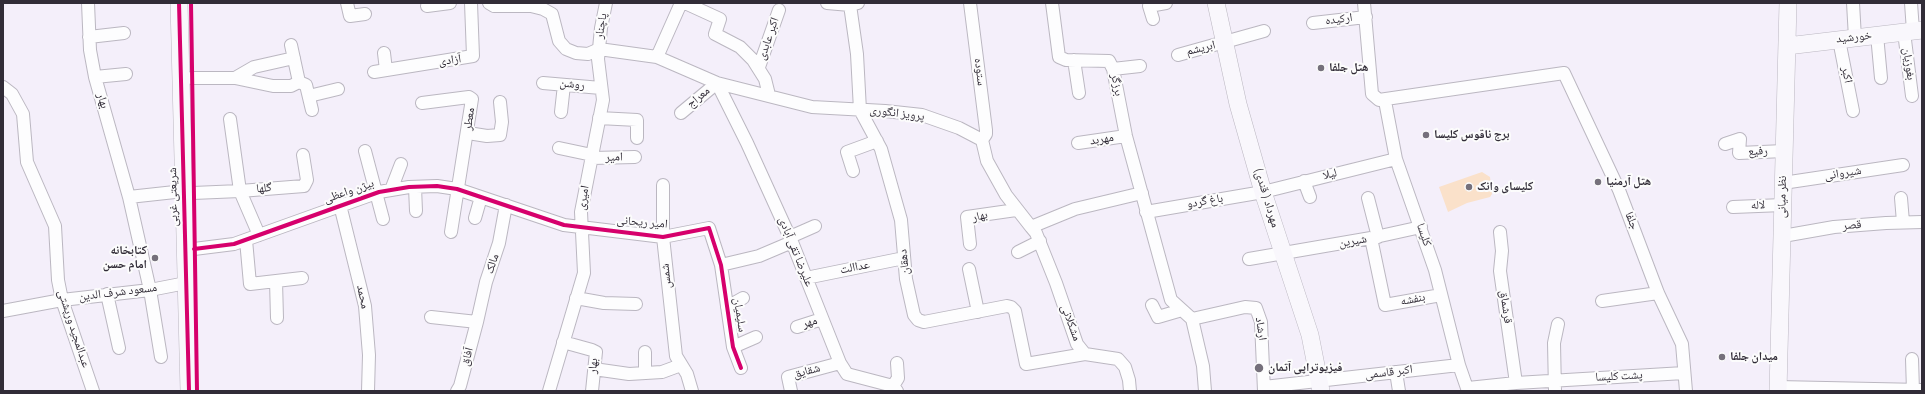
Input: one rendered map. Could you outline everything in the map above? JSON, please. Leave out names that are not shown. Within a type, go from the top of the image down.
[{"type":"main road","name":"شریعتی غربی","points":[[179,3],[189,192],[194,249],[196,391]]},
{"type":"main road","name":"شریعتی غربی","points":[[189,391],[186,283],[189,192],[191,3]]},
{"type":"main road","name":"مهرداد ( قندی)","points":[[1216,3],[1238,104],[1263,192],[1310,335],[1320,386]]},
{"type":"main road","name":"نظر میانی","points":[[1778,389],[1788,3]]},
{"type":"main road","name":"خورشید","points":[[1787,46],[1913,31]]},
{"type":"street","name":"بهار","points":[[88,3],[89,37],[95,77],[129,197],[150,290],[161,357]]},
{"type":"street","points":[[347,3],[350,16],[365,14]]},
{"type":"street","points":[[427,6],[450,3]]},
{"type":"street","name":"آزادی","points":[[374,72],[473,56],[471,3]]},
{"type":"street","points":[[489,3],[494,6],[520,5],[543,9],[552,14],[560,41],[566,48],[576,53],[588,54],[599,49]]},
{"type":"street","name":"پاچنار","points":[[599,49],[606,3]]},
{"type":"street","points":[[657,57],[681,3]]},
{"type":"street","points":[[685,3],[720,19],[715,34],[740,47],[759,67],[765,80],[768,95]]},
{"type":"street","points":[[827,3],[854,4]]},
{"type":"street","name":"ستوده","points":[[970,3],[986,130],[982,140]]},
{"type":"street","name":"برزگر","points":[[1052,3],[1058,57],[1066,60],[1109,61],[1113,69],[1126,136],[1146,212]]},
{"type":"street","points":[[1153,19],[1149,6],[1162,3]]},
{"type":"street","points":[[1364,3],[1372,94],[1379,100],[1385,101]]},
{"type":"street","name":"اکبر","points":[[1852,3],[1847,39],[1853,111]]},
{"type":"street","name":"بغوزیان","points":[[1911,3],[1913,31],[1912,96]]},
{"type":"street","name":"دهقان","points":[[854,4],[860,110],[881,149],[901,220],[906,279],[914,315],[918,320],[924,322],[1007,306],[1011,307],[1015,311],[1026,364],[1085,354]]},
{"type":"street","name":"اکبر عابدی","points":[[759,67],[779,10]]},
{"type":"street","name":"ارکیده","points":[[1313,23],[1366,17]]},
{"type":"street","points":[[1225,43],[1264,31]]},
{"type":"street","points":[[89,37],[124,33]]},
{"type":"street","points":[[1877,35],[1881,78]]},
{"type":"street","name":"ابریشم","points":[[1178,54],[1225,43]]},
{"type":"street","points":[[291,45],[299,82]]},
{"type":"street","name":"پرویز انگوری","points":[[599,49],[657,57],[717,82],[812,107],[922,115],[959,128],[982,140]]},
{"type":"street","name":"امیری","points":[[549,391],[584,273],[581,212],[603,100],[598,59],[599,49]]},
{"type":"street","points":[[384,53],[386,70]]},
{"type":"street","points":[[234,78],[254,67],[294,58]]},
{"type":"street","points":[[1074,60],[1079,93]]},
{"type":"street","points":[[1113,69],[1140,66]]},
{"type":"street","name":"جلفا","points":[[1385,101],[1564,73],[1619,190],[1658,293],[1682,344],[1686,391]]},
{"type":"street","points":[[95,77],[126,74]]},
{"type":"street","points":[[191,78],[234,78],[273,86],[291,86],[299,82],[306,85],[312,110]]},
{"type":"street","name":"روشن","points":[[543,82],[602,88]]},
{"type":"street","name":"معراج","points":[[681,113],[717,82]]},
{"type":"street","name":"علیرضا تقی آبادی","points":[[717,82],[791,239],[840,363],[847,374],[895,388]]},
{"type":"street","points":[[561,112],[564,85]]},
{"type":"street","name":"عبدالمجید ورپشتی","points":[[3,87],[12,94],[23,114],[27,162],[55,226],[58,280],[62,300],[94,391]]},
{"type":"street","points":[[309,96],[338,89]]},
{"type":"street","name":"معطر","points":[[422,103],[471,97],[472,99],[468,133],[457,189],[451,232]]},
{"type":"street","name":"کلیسا","points":[[1385,101],[1396,159],[1421,227],[1441,295],[1459,365],[1468,390],[1516,382],[1555,386]]},
{"type":"street","points":[[468,133],[488,136],[500,135],[502,126],[500,102]]},
{"type":"street","points":[[599,118],[637,120],[637,138]]},
{"type":"street","points":[[230,119],[240,191],[258,235]]},
{"type":"street","name":"مهربد","points":[[1078,143],[1126,136]]},
{"type":"street","name":"رفیع","points":[[1725,144],[1740,139],[1739,153],[1784,151]]},
{"type":"street","points":[[982,140],[987,161],[1016,210],[1031,227],[1075,209],[1142,193]]},
{"type":"street","points":[[853,171],[847,152],[877,141]]},
{"type":"street","name":"امیر","points":[[558,148],[592,156],[635,157]]},
{"type":"street","points":[[365,151],[383,219]]},
{"type":"street","name":"گلها","points":[[189,192],[240,191],[304,186],[307,180],[303,155]]},
{"type":"street","name":"لیلا","points":[[1263,192],[1396,159]]},
{"type":"street","points":[[391,190],[401,164]]},
{"type":"street","name":"شیروانی","points":[[1783,183],[1903,165]]},
{"type":"street","points":[[1304,182],[1310,197]]},
{"type":"street","name":"شمس","points":[[663,185],[664,237],[676,356],[687,374],[692,391]]},
{"type":"street","name":"بیژن واعظی","points":[[194,249],[234,244],[376,193],[415,187],[437,186],[457,189],[564,225],[581,227]]},
{"type":"street","points":[[415,187],[416,210]]},
{"type":"street","points":[[129,197],[189,192]]},
{"type":"street","name":"باغ گردو","points":[[1146,212],[1263,192]]},
{"type":"street","points":[[475,218],[481,197]]},
{"type":"street","points":[[1368,198],[1374,238]]},
{"type":"street","points":[[1901,198],[1904,222]]},
{"type":"street","name":"محمد","points":[[340,205],[365,306],[369,355],[368,391]]},
{"type":"street","name":"مالک","points":[[477,322],[486,282],[500,244],[506,205]]},
{"type":"street","name":"لاله","points":[[1733,207],[1783,206]]},
{"type":"street","name":"بهار","points":[[970,244],[967,217],[1016,210]]},
{"type":"street","points":[[1146,212],[1171,300],[1187,314],[1203,366],[1206,391]]},
{"type":"street","name":"قصر","points":[[1783,236],[1834,228],[1904,222],[1922,222]]},
{"type":"street","points":[[721,265],[759,256],[815,226]]},
{"type":"street","name":"امیر ریحانی","points":[[581,227],[664,237],[709,228],[721,265]]},
{"type":"street","name":"مشکلانی","points":[[1031,227],[1040,241],[1077,344],[1085,354],[1118,359],[1125,367],[1129,380],[1130,391]]},
{"type":"street","name":"شیرین","points":[[1249,259],[1374,238],[1421,227]]},
{"type":"street","name":"قرشماق","points":[[1500,232],[1502,251],[1500,271],[1516,382]]},
{"type":"street","name":"بنفشه","points":[[1374,238],[1385,306],[1441,295]]},
{"type":"street","points":[[246,240],[250,284],[302,278]]},
{"type":"street","points":[[1018,252],[1040,241]]},
{"type":"street","name":"عداالت","points":[[806,278],[904,258]]},
{"type":"street","name":"سلیمیان","points":[[721,265],[733,347],[741,368]]},
{"type":"street","points":[[969,269],[978,312]]},
{"type":"street","points":[[276,281],[277,318]]},
{"type":"street","name":"مسعود شرف الدین","points":[[3,311],[62,300],[150,290],[186,283]]},
{"type":"street","points":[[1602,301],[1658,293]]},
{"type":"street","points":[[107,294],[119,348]]},
{"type":"street","points":[[576,298],[604,303],[636,304]]},
{"type":"street","points":[[727,307],[743,298]]},
{"type":"street","points":[[1152,305],[1158,317],[1187,314]]},
{"type":"street","name":"ارشاد","points":[[1187,314],[1245,307],[1256,308],[1261,322],[1264,389]]},
{"type":"street","points":[[431,317],[477,322]]},
{"type":"street","name":"مهر","points":[[797,327],[822,319]]},
{"type":"street","name":"آفاق","points":[[457,391],[460,386],[477,322]]},
{"type":"street","points":[[1555,386],[1554,343],[1558,324]]},
{"type":"street","points":[[733,347],[756,337]]},
{"type":"street","name":"بهار","points":[[563,342],[596,352],[592,391]]},
{"type":"street","points":[[645,352],[645,373]]},
{"type":"street","points":[[1778,389],[1916,390],[1912,359]]},
{"type":"street","name":"شقایق","points":[[791,391],[788,377],[840,363]]},
{"type":"street","points":[[895,388],[898,378],[897,363]]},
{"type":"street","points":[[594,369],[629,374],[662,372],[681,365]]},
{"type":"street","name":"اکبر قاسمی","points":[[1264,389],[1320,386],[1396,372],[1459,365]]},
{"type":"street","points":[[1396,372],[1399,391]]},
{"type":"street","name":"پشت کلیسا","points":[[1555,386],[1684,373]]},
{"type":"shaded area","points":[[1482,172],[1490,177],[1492,194],[1490,197],[1467,203],[1448,212],[1439,187]]},
{"type":"cycle path","points":[[179,3],[189,391]]},
{"type":"cycle path","points":[[191,3],[197,391]]},
{"type":"cycle path","points":[[194,249],[234,244],[379,192],[409,187],[437,186],[457,189],[564,225],[663,237],[709,228],[721,265],[733,347],[741,368]]},
{"type":"place","name":"هتل جلفا","points":[[1321,68]]},
{"type":"place","name":"برج ناقوس کلیسا","points":[[1426,135]]},
{"type":"place","name":"هتل آرمنیا","points":[[1598,182]]},
{"type":"place","name":"کلیسای وانک","points":[[1469,187]]},
{"type":"place","name":"کتابخانه امام حسن","points":[[155,258]]},
{"type":"place","name":"میدان جلفا","points":[[1722,357]]},
{"type":"place","name":"فیزیوتراپی آتمان","points":[[1259,368]]}]
